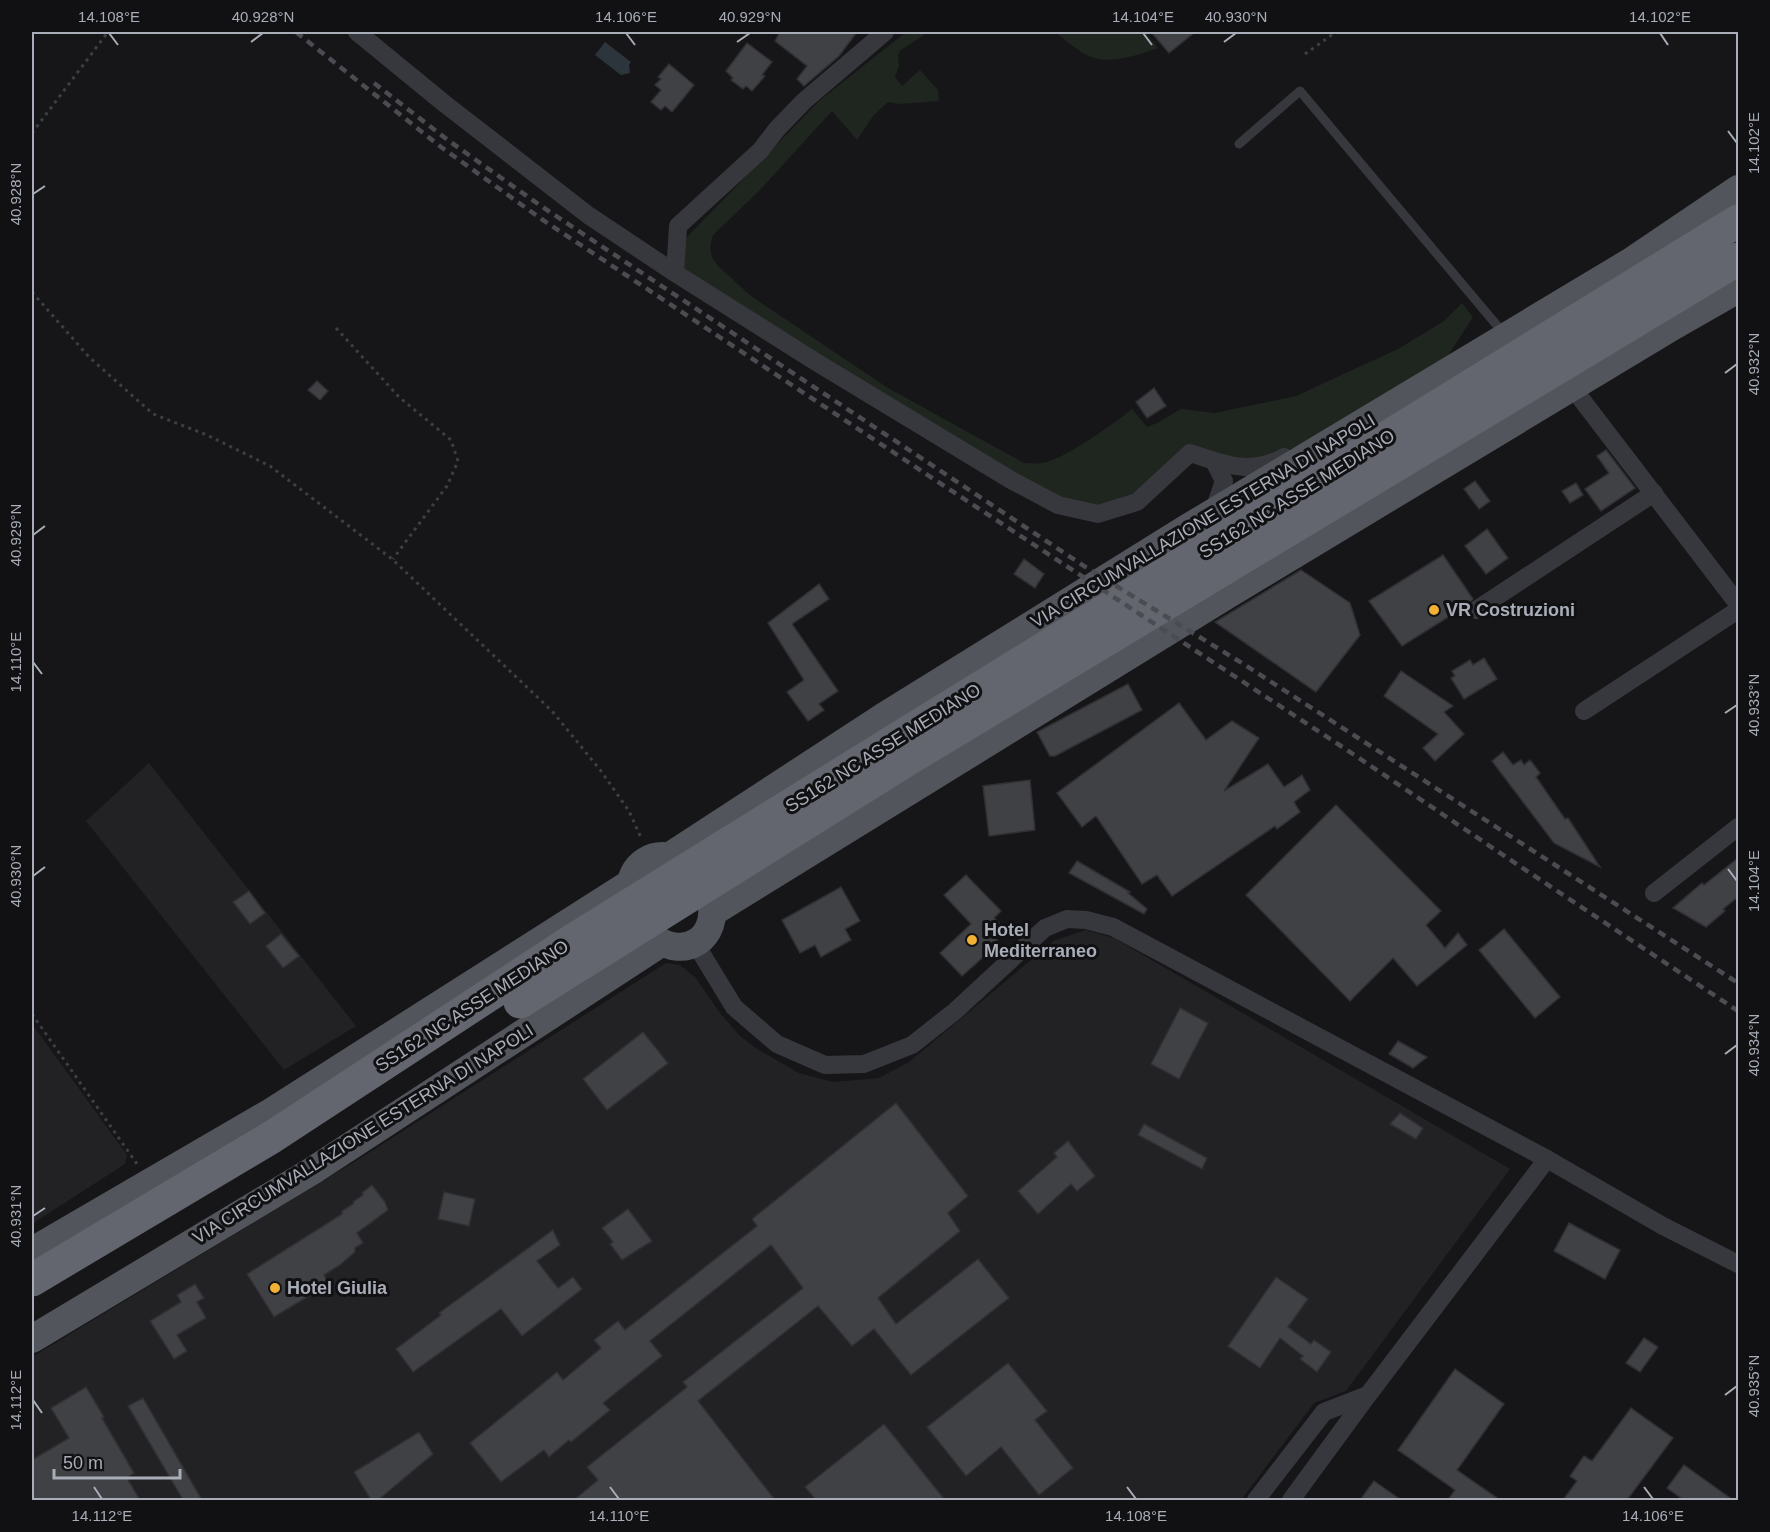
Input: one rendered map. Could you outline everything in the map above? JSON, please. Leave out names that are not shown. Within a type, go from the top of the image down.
[{"type":"highway","name":"SS162 NC ASSE MEDIANO","points":[[1209,562],[1738,221]]},
{"type":"highway","name":"SS162 NC ASSE MEDIANO","points":[[32,1306],[70,1271],[272,1137],[573,940],[897,739],[1738,259]]},
{"type":"highway","name":"SS162 NC ASSE MEDIANO","points":[[32,1280],[70,1271]]},
{"type":"main road","name":"VIA CIRCUMVALLAZIONE ESTERNA DI NAPOLI","points":[[32,1339],[312,1171],[658,940],[675,947],[695,943],[706,934],[712,923],[712,906],[925,781],[1209,562],[1214,513],[1630,262],[1738,189]]},
{"type":"main road","name":"VIA CIRCUMVALLAZIONE ESTERNA DI NAPOLI","points":[[32,1251],[271,1112],[629,890],[633,873],[650,858],[661,855],[677,858],[883,717],[1572,387],[1738,289]]},
{"type":"street","points":[[357,32],[445,104],[588,214],[675,273],[913,421],[1011,480],[1058,505],[1098,514],[1137,501],[1190,453],[1240,467],[1268,465],[1316,439],[1349,431]]},
{"type":"street","points":[[675,273],[678,225],[760,152],[777,129],[804,101],[885,32]]},
{"type":"street","points":[[1572,387],[1738,604]]},
{"type":"street","points":[[1214,461],[1224,481],[1214,513]]},
{"type":"street","points":[[1476,610],[1654,494]]},
{"type":"street","points":[[1584,711],[1738,610]]},
{"type":"street","points":[[1654,893],[1738,827]]},
{"type":"street","points":[[695,943],[734,1006],[777,1044],[825,1065],[864,1064],[912,1045],[954,1012],[1045,928],[1066,919],[1086,920],[1113,927],[1547,1159],[1663,1226],[1738,1264]]},
{"type":"street","points":[[1292,1500],[1368,1395],[1547,1159]]},
{"type":"street","points":[[1256,1500],[1324,1412],[1368,1395]]},
{"type":"lane","points":[[1239,144],[1300,91],[1507,336]]},
{"type":"path","points":[[32,133],[108,32]]},
{"type":"path","points":[[1305,54],[1336,32]]},
{"type":"path","points":[[32,292],[89,357],[153,414],[207,435],[270,466],[392,559],[552,711],[607,779],[629,811],[642,841]]},
{"type":"path","points":[[336,328],[399,397],[451,440],[458,461],[447,486],[392,559]]},
{"type":"path","points":[[32,1014],[150,1182]]},
{"type":"shaded area","points":[[906,32],[929,32],[901,50],[898,55],[899,66],[895,77],[902,86],[920,70],[938,90],[939,101],[900,104],[888,102],[873,116],[857,140],[832,111],[759,191],[713,235],[710,247],[712,258],[751,296],[888,388],[1024,463],[1043,463],[1064,455],[1132,409],[1147,427],[1181,409],[1215,413],[1296,396],[1398,349],[1444,321],[1462,303],[1473,317],[1440,368],[1273,459],[1232,461],[1207,450],[1111,507],[1066,501],[964,450],[683,271],[684,240],[819,101]]},
{"type":"shaded area","points":[[1053,32],[1144,32],[1158,48],[1119,59],[1099,59],[1080,51]]},
{"type":"shaded area","points":[[605,42],[631,62],[630,73],[621,75],[595,55]]},
{"type":"shaded area","points":[[149,763],[356,1026],[284,1070],[86,821]]},
{"type":"shaded area","points":[[1086,930],[1114,938],[1510,1169],[1346,1391],[1314,1403],[1241,1500],[32,1500],[32,1357],[359,1159],[666,963],[680,965],[695,977],[720,1013],[740,1036],[757,1049],[799,1073],[833,1082],[879,1078],[909,1062],[1055,940]]},
{"type":"shaded area","points":[[32,1024],[127,1155],[125,1164],[32,1224]]},
{"type":"building","points":[[780,32],[857,32],[839,56],[804,86],[797,79],[807,66],[775,41]]},
{"type":"building","points":[[1151,32],[1195,32],[1169,53]]},
{"type":"building","points":[[747,43],[772,62],[762,75],[765,76],[752,91],[746,86],[743,89],[731,80],[733,78],[726,71]]},
{"type":"building","points":[[669,64],[694,85],[672,112],[665,106],[661,110],[651,102],[661,90],[655,85],[661,79],[658,77]]},
{"type":"building","points":[[317,381],[328,391],[320,400],[308,390]]},
{"type":"building","points":[[1154,388],[1166,406],[1147,418],[1136,402]]},
{"type":"building","points":[[1606,450],[1635,488],[1601,511],[1585,489],[1609,473],[1597,456]]},
{"type":"building","points":[[1475,481],[1490,501],[1479,509],[1464,489]]},
{"type":"building","points":[[1576,483],[1583,495],[1570,503],[1562,491]]},
{"type":"building","points":[[1487,529],[1508,558],[1486,574],[1465,546]]},
{"type":"building","points":[[1443,555],[1473,599],[1466,606],[1402,646],[1369,601]]},
{"type":"building","points":[[1024,559],[1044,574],[1035,588],[1014,574]]},
{"type":"building","points":[[1301,570],[1350,603],[1360,635],[1316,692],[1215,622]]},
{"type":"building","points":[[819,584],[829,599],[792,624],[838,691],[819,704],[824,710],[808,721],[787,692],[804,680],[768,623]]},
{"type":"building","points":[[1484,658],[1497,679],[1464,699],[1451,678],[1455,676],[1452,671],[1470,660],[1473,665]]},
{"type":"building","points":[[1401,671],[1453,706],[1444,712],[1464,734],[1435,761],[1423,748],[1438,734],[1384,696]]},
{"type":"building","points":[[1128,684],[1142,710],[1055,756],[1050,756],[1037,732]]},
{"type":"building","points":[[1179,703],[1206,740],[1232,721],[1259,738],[1224,791],[1268,764],[1284,787],[1302,775],[1310,790],[1294,802],[1300,812],[1277,829],[1275,826],[1172,896],[1157,875],[1142,884],[1096,816],[1082,827],[1057,793]]},
{"type":"building","points":[[1503,752],[1513,765],[1521,760],[1524,765],[1530,760],[1540,773],[1536,777],[1565,819],[1568,818],[1600,867],[1554,843],[1492,761]]},
{"type":"building","points":[[1030,780],[1035,830],[989,836],[983,786]]},
{"type":"building","points":[[1336,805],[1441,911],[1426,925],[1445,948],[1458,933],[1467,945],[1417,986],[1393,958],[1350,1001],[1246,895]]},
{"type":"building","points":[[1738,858],[1738,897],[1706,927],[1673,908],[1702,883],[1704,885]]},
{"type":"building","points":[[1077,861],[1130,892],[1128,893],[1147,909],[1144,914],[1069,873]]},
{"type":"building","points":[[966,875],[1001,911],[994,918],[1006,930],[996,939],[999,943],[962,976],[940,953],[971,924],[944,895]]},
{"type":"building","points":[[841,887],[860,921],[845,929],[851,940],[821,957],[815,945],[800,953],[782,920]]},
{"type":"building","points":[[249,891],[265,913],[250,924],[233,902]]},
{"type":"building","points":[[1504,929],[1560,997],[1535,1018],[1479,950]]},
{"type":"building","points":[[281,934],[299,956],[283,968],[266,946]]},
{"type":"building","points":[[1180,1008],[1208,1023],[1179,1079],[1151,1064]]},
{"type":"building","points":[[643,1032],[668,1063],[607,1110],[583,1079]]},
{"type":"building","points":[[1398,1041],[1427,1057],[1413,1068],[1389,1054]]},
{"type":"building","points":[[896,1103],[968,1196],[948,1213],[960,1231],[878,1298],[896,1324],[978,1259],[1009,1298],[911,1375],[874,1329],[852,1346],[818,1306],[698,1401],[775,1500],[574,1500],[598,1480],[587,1467],[687,1387],[683,1382],[803,1288],[771,1245],[650,1341],[662,1356],[603,1403],[610,1410],[549,1457],[544,1450],[501,1482],[470,1443],[557,1372],[563,1380],[601,1348],[594,1340],[618,1321],[625,1330],[757,1226],[752,1219]]},
{"type":"building","points":[[1400,1113],[1423,1128],[1416,1139],[1390,1124]]},
{"type":"building","points":[[1144,1124],[1207,1158],[1202,1169],[1138,1135]]},
{"type":"building","points":[[1068,1141],[1095,1176],[1077,1191],[1071,1184],[1038,1214],[1018,1191],[1057,1157],[1054,1153]]},
{"type":"building","points":[[372,1185],[388,1210],[357,1233],[363,1243],[355,1248],[355,1252],[340,1265],[324,1275],[329,1284],[274,1317],[247,1274],[342,1214],[342,1211],[353,1204]]},
{"type":"building","points":[[444,1192],[475,1199],[469,1226],[438,1219]]},
{"type":"building","points":[[628,1209],[652,1241],[622,1260],[610,1244],[613,1242],[602,1228]]},
{"type":"building","points":[[1569,1223],[1620,1250],[1605,1279],[1554,1251]]},
{"type":"building","points":[[553,1230],[560,1245],[537,1261],[558,1288],[573,1277],[582,1289],[522,1336],[501,1309],[413,1372],[396,1349],[441,1315],[439,1313]]},
{"type":"building","points":[[1276,1277],[1308,1299],[1288,1327],[1311,1344],[1314,1340],[1331,1352],[1317,1372],[1300,1359],[1303,1356],[1280,1338],[1260,1368],[1228,1346]]},
{"type":"building","points":[[195,1284],[204,1298],[197,1302],[206,1318],[177,1335],[187,1351],[174,1359],[150,1321],[181,1302],[177,1295]]},
{"type":"building","points":[[1644,1338],[1658,1347],[1640,1372],[1626,1363]]},
{"type":"building","points":[[1008,1363],[1047,1411],[1035,1420],[1073,1468],[1039,1495],[1001,1447],[966,1476],[927,1427]]},
{"type":"building","points":[[1455,1369],[1504,1404],[1457,1470],[1500,1500],[1448,1500],[1455,1490],[1398,1450]]},
{"type":"building","points":[[86,1387],[134,1473],[127,1478],[140,1500],[32,1500],[32,1460],[69,1438],[51,1408]]},
{"type":"building","points":[[143,1398],[202,1500],[183,1500],[128,1406]]},
{"type":"building","points":[[1631,1408],[1673,1438],[1627,1500],[1563,1500],[1577,1481],[1570,1476],[1584,1456],[1592,1461]]},
{"type":"building","points":[[884,1424],[945,1500],[816,1500],[805,1487]]},
{"type":"building","points":[[419,1432],[433,1454],[378,1500],[371,1500],[354,1472]]},
{"type":"building","points":[[1684,1465],[1733,1500],[1684,1500],[1667,1488]]},
{"type":"building","points":[[1374,1481],[1401,1500],[1360,1500]]},
{"type":"railway","points":[[296,32],[441,147],[540,218],[1347,750],[1738,1011]]},
{"type":"railway","points":[[374,83],[449,141],[541,206],[1087,568],[1245,665],[1738,983]]},
{"type":"place","name":"VR Costruzioni","points":[[1434,610]]},
{"type":"place","name":"Hotel Mediterraneo","points":[[972,940]]},
{"type":"place","name":"Hotel Giulia","points":[[275,1288]]}]
